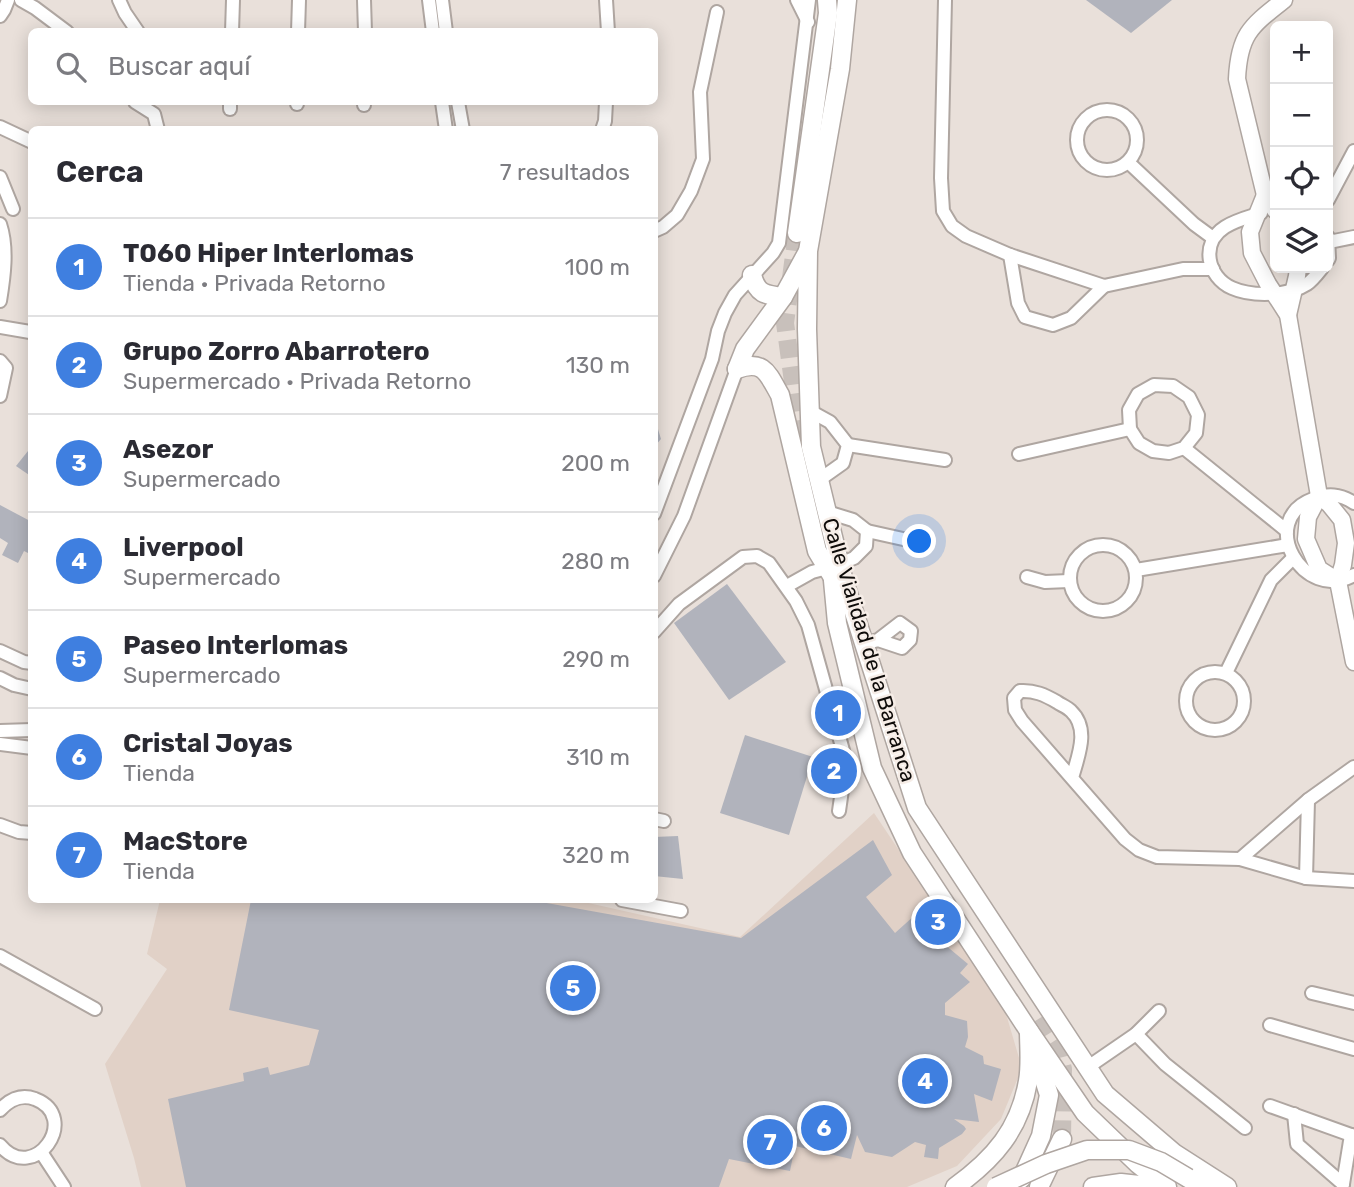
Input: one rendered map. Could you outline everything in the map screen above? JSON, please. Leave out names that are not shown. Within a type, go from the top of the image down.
[{"type":"main road","points":[[797,233],[828,13],[827,0]]},
{"type":"main road","name":"Calle Vialidad de la Barranca","points":[[847,0],[840,69],[808,251],[807,329],[811,447],[834,570],[837,623],[872,768],[912,853],[1034,1024],[1085,1113],[1138,1164],[1167,1187]]},
{"type":"main road","points":[[737,369],[745,349],[783,297],[808,251]]},
{"type":"main road","points":[[752,275],[756,288],[762,293],[783,297]]},
{"type":"main road","points":[[737,369],[749,365],[757,366],[768,374],[780,395],[817,551],[834,570]]},
{"type":"main road","name":"Calle Vialidad de la Barranca","points":[[834,570],[871,642],[917,808],[926,823],[1105,1094],[1174,1153],[1227,1187]]},
{"type":"main road","points":[[926,823],[949,873],[1034,1024],[1049,1095],[1041,1136],[1021,1178],[1012,1187]]},
{"type":"main road","points":[[955,1187],[1005,1141],[1022,1109],[1029,1078],[1034,1024]]},
{"type":"main road","points":[[1102,1131],[1098,1123],[1100,1114],[1106,1107],[1123,1109]]},
{"type":"main road","points":[[1039,1187],[1062,1139]]},
{"type":"main road","points":[[996,1187],[1046,1164],[1087,1150],[1129,1150],[1161,1162],[1196,1183]]},
{"type":"main road","points":[[1093,1187],[1121,1183],[1157,1187]]},
{"type":"street","points":[[0,16],[8,0]]},
{"type":"street","points":[[21,0],[65,28]]},
{"type":"street","points":[[119,0],[135,28]]},
{"type":"street","points":[[232,28],[233,0]]},
{"type":"street","points":[[298,28],[299,0]]},
{"type":"street","points":[[364,0],[365,28]]},
{"type":"street","points":[[429,0],[432,28]]},
{"type":"street","points":[[442,0],[446,28]]},
{"type":"street","points":[[606,0],[608,28]]},
{"type":"street","points":[[797,0],[808,22]]},
{"type":"street","points":[[658,503],[712,359],[725,313],[735,295],[779,243],[809,0]]},
{"type":"street","points":[[945,0],[941,178],[943,211],[952,226],[966,236],[1010,255],[1104,286],[1183,269],[1213,269]]},
{"type":"street","points":[[1274,210],[1265,195],[1237,79],[1238,59],[1244,40],[1255,23],[1284,0]]},
{"type":"street","points":[[658,229],[677,215],[691,191],[703,159],[701,92],[717,12]]},
{"type":"street","points":[[140,105],[155,114],[157,126]]},
{"type":"street","points":[[442,105],[445,126]]},
{"type":"street","points":[[459,105],[462,126]]},
{"type":"street","points":[[603,126],[606,105]]},
{"type":"street","points":[[1106,110],[1120,113],[1132,121],[1137,135],[1136,149],[1128,162],[1116,169],[1101,170],[1088,164],[1079,152],[1077,138],[1082,124],[1092,114],[1106,110]]},
{"type":"street","points":[[0,127],[28,140]]},
{"type":"street","points":[[1333,190],[1354,150]]},
{"type":"street","points":[[1128,162],[1194,224],[1213,238]]},
{"type":"street","points":[[0,177],[13,209]]},
{"type":"street","points":[[1265,195],[1250,232],[1252,253],[1288,315]]},
{"type":"street","points":[[1270,212],[1237,221],[1224,227],[1213,238],[1209,257],[1221,280],[1231,288],[1257,294],[1274,294],[1294,290],[1306,284],[1317,273]]},
{"type":"street","points":[[0,224],[4,280],[0,301]]},
{"type":"street","points":[[1333,239],[1354,237]]},
{"type":"street","points":[[1010,255],[1018,303],[1025,317],[1054,325],[1071,317],[1104,286]]},
{"type":"street","points":[[1297,273],[1288,315],[1319,496],[1308,517],[1306,539],[1320,569],[1338,581]]},
{"type":"street","points":[[0,327],[28,332]]},
{"type":"street","points":[[0,361],[5,368],[0,396]]},
{"type":"street","points":[[658,568],[684,516],[737,369]]},
{"type":"street","points":[[1154,385],[1173,386],[1189,397],[1198,415],[1196,433],[1184,448],[1169,453],[1153,451],[1139,443],[1130,429],[1129,410],[1138,394],[1154,385]]},
{"type":"street","points":[[810,411],[830,422],[848,445],[946,460]]},
{"type":"street","points":[[1019,454],[1130,429]]},
{"type":"street","points":[[819,480],[843,463],[848,445]]},
{"type":"street","points":[[1184,448],[1287,531]]},
{"type":"street","points":[[1354,503],[1340,496],[1327,494],[1304,502],[1295,510],[1287,531],[1293,558],[1303,570],[1317,579],[1338,581],[1354,575]]},
{"type":"street","points":[[1319,496],[1342,520],[1346,543],[1338,581],[1354,662]]},
{"type":"street","points":[[824,519],[853,520],[867,531],[921,542]]},
{"type":"street","points":[[787,586],[812,572],[834,570],[854,558],[866,546],[867,531]]},
{"type":"street","points":[[1097,545],[1110,545],[1122,550],[1136,570],[1136,583],[1131,596],[1121,606],[1108,611],[1095,610],[1083,604],[1074,594],[1069,581],[1070,569],[1076,557],[1097,545]]},
{"type":"street","points":[[1136,570],[1288,545]]},
{"type":"street","points":[[658,628],[679,604],[743,557],[757,556],[769,563],[787,586],[808,625],[844,754],[839,811]]},
{"type":"street","points":[[1226,673],[1271,580],[1293,558]]},
{"type":"street","points":[[1027,577],[1045,582],[1069,581]]},
{"type":"street","points":[[900,623],[911,631],[910,640],[902,648],[871,642],[900,623]]},
{"type":"street","points":[[0,651],[28,662]]},
{"type":"street","points":[[1210,672],[1226,673],[1238,682],[1244,696],[1242,711],[1233,724],[1227,727],[1220,730],[1204,729],[1192,720],[1186,706],[1188,691],[1197,678],[1210,672]]},
{"type":"street","points":[[0,678],[28,688]]},
{"type":"street","points":[[1072,778],[1082,741],[1079,721],[1070,710],[1048,696],[1030,690],[1020,691],[1014,698],[1015,710],[1022,721],[1125,839],[1139,850],[1157,857],[1240,859],[1306,878],[1354,881]]},
{"type":"street","points":[[0,730],[28,730]]},
{"type":"street","points":[[0,744],[28,748]]},
{"type":"street","points":[[1240,859],[1308,800],[1354,767]]},
{"type":"street","points":[[1306,878],[1308,800]]},
{"type":"street","points":[[0,825],[28,832]]},
{"type":"street","points":[[638,903],[681,911]]},
{"type":"street","points":[[0,956],[95,1009]]},
{"type":"street","points":[[1312,993],[1354,1003]]},
{"type":"street","points":[[1088,1067],[1136,1034],[1159,1011]]},
{"type":"street","points":[[1270,1026],[1354,1049]]},
{"type":"street","points":[[1136,1034],[1165,1064],[1245,1128]]},
{"type":"street","points":[[0,1145],[13,1156],[28,1158],[41,1152],[50,1143],[54,1132],[54,1119],[49,1109],[40,1101],[18,1097],[2,1101]]},
{"type":"street","points":[[1270,1106],[1294,1114],[1352,1135],[1343,1184],[1297,1144],[1294,1114]]},
{"type":"street","points":[[41,1152],[64,1187]]},
{"type":"shaded area","points":[[874,813],[1004,1007],[1022,1068],[1001,1119],[957,1166],[907,1187],[141,1187],[105,1064],[167,969],[147,954],[159,903],[588,903],[740,937]]},
{"type":"building","points":[[1086,0],[1172,0],[1131,33]]},
{"type":"building","points":[[28,451],[28,474],[16,466]]},
{"type":"building","points":[[0,505],[28,520],[28,553],[24,551],[18,563],[2,555],[8,543],[0,538]]},
{"type":"building","points":[[727,584],[786,662],[729,700],[674,623]]},
{"type":"building","points":[[745,735],[813,757],[789,835],[720,813]]},
{"type":"building","points":[[678,836],[683,879],[658,876],[658,837]]},
{"type":"building","points":[[873,840],[892,875],[866,897],[895,933],[915,915],[968,964],[960,973],[970,982],[945,1003],[945,1015],[967,1021],[968,1037],[965,1047],[983,1056],[984,1064],[1001,1069],[992,1101],[974,1094],[979,1122],[954,1119],[966,1129],[939,1148],[938,1159],[924,1157],[926,1145],[915,1142],[892,1157],[865,1152],[857,1135],[851,1159],[795,1146],[790,1171],[729,1159],[719,1187],[186,1187],[168,1099],[244,1081],[243,1073],[268,1067],[270,1075],[309,1065],[319,1030],[229,1010],[250,903],[547,903],[741,938]]},
{"type":"tunnel","points":[[797,233],[785,323],[804,463],[822,526]]},
{"type":"tunnel","points":[[1040,1018],[1057,1045],[1063,1069],[1062,1139]]},
{"type":"place","name":"T060 Hiper Interlomas","points":[[838,713]]},
{"type":"place","name":"Grupo Zorro Abarrotero","points":[[834,771]]},
{"type":"place","name":"Asezor","points":[[938,922]]},
{"type":"place","name":"Paseo Interlomas","points":[[573,988]]},
{"type":"place","name":"Liverpool","points":[[925,1081]]},
{"type":"place","name":"Cristal Joyas","points":[[824,1128]]},
{"type":"place","name":"MacStore","points":[[770,1142]]}]
